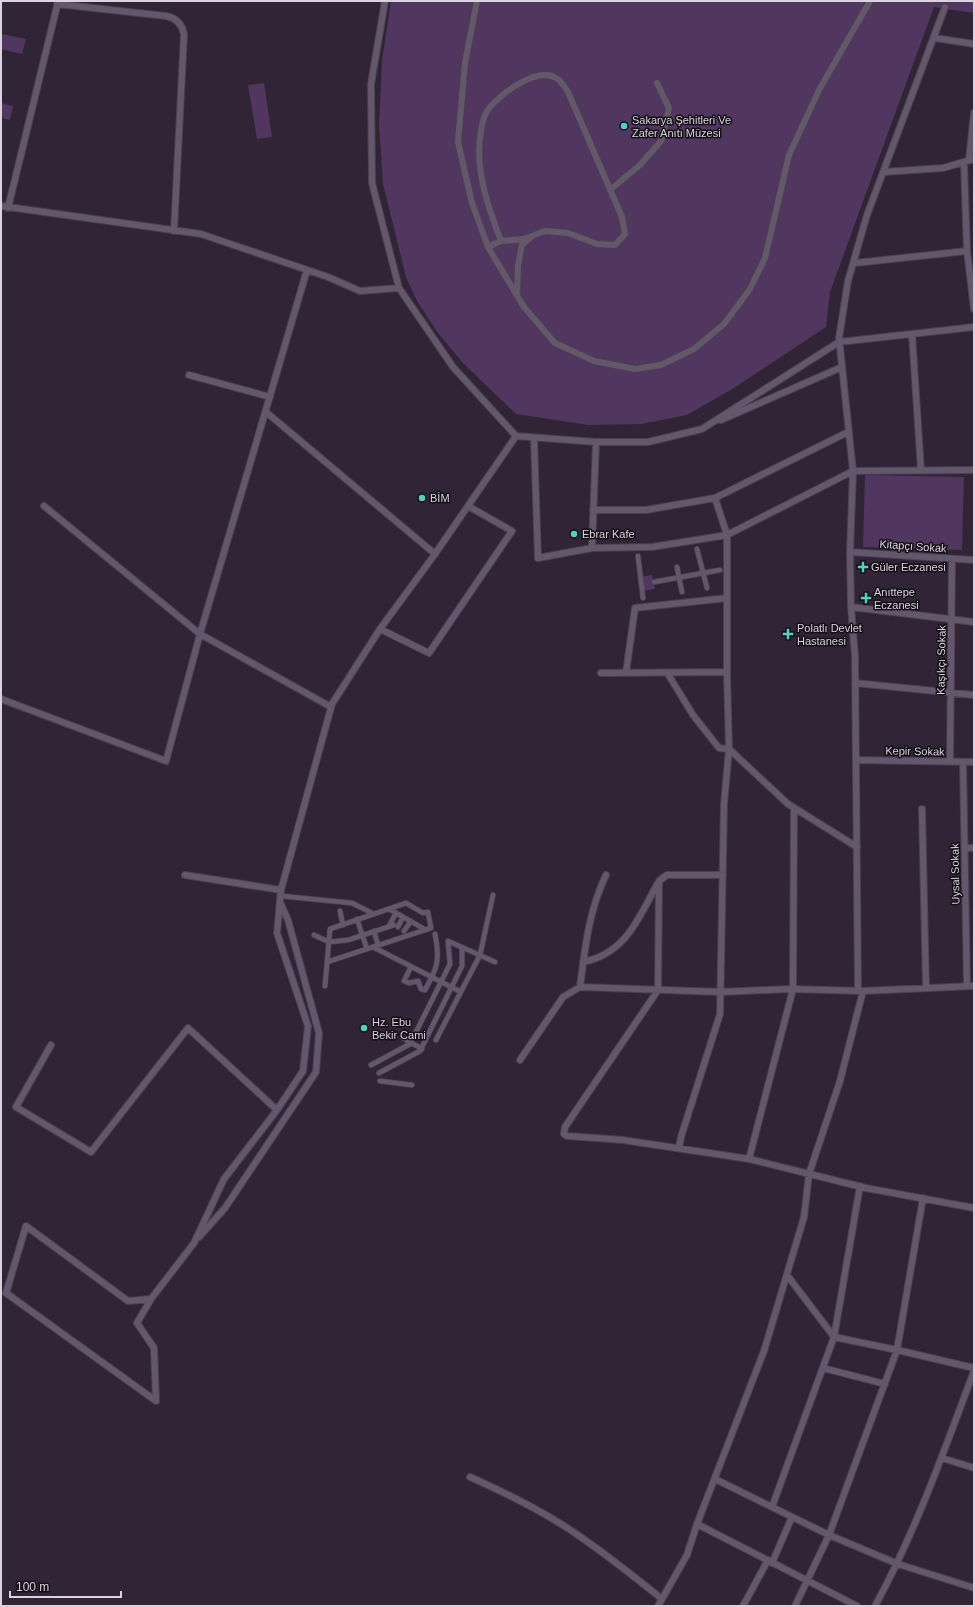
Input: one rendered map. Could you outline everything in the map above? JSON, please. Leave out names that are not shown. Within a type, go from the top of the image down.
[{"type":"street","points":[[385,1],[371,84],[372,183],[399,288],[453,367],[516,436],[596,442],[648,442],[702,429],[842,367]]},
{"type":"street","points":[[477,1],[465,63],[458,142],[472,202],[488,247],[524,307],[555,343],[594,361],[634,369],[661,365],[694,349],[724,324],[750,289],[765,258],[789,155],[819,90],[870,1]]},
{"type":"street","points":[[8,208],[58,3],[166,16],[178,21],[184,34],[174,231]]},
{"type":"street","points":[[658,1606],[687,1556],[697,1524],[764,1351],[804,1217],[809,1174],[840,1081],[861,991],[855,683],[850,552],[853,471],[839,342],[848,281],[855,263],[867,215],[946,7]]},
{"type":"street","points":[[935,38],[974,44]]},
{"type":"street","points":[[488,247],[501,241],[524,239],[545,231],[568,234],[597,244],[615,245],[625,234],[622,217],[568,92],[557,78],[543,74],[527,80],[506,91],[486,112],[481,132],[480,158],[487,205],[501,241]]},
{"type":"street","points":[[610,190],[640,165],[661,141],[669,108],[657,83]]},
{"type":"street","points":[[974,113],[969,160],[967,251],[974,309]]},
{"type":"street","points":[[884,172],[942,168],[969,160]]},
{"type":"street","points":[[1,206],[201,234],[308,270],[360,291],[399,288]]},
{"type":"street","points":[[517,296],[518,265],[522,245],[534,235]]},
{"type":"street","points":[[855,263],[967,251]]},
{"type":"street","points":[[1,699],[166,761],[200,634],[308,270]]},
{"type":"street","points":[[702,429],[839,342],[974,327]]},
{"type":"street","points":[[912,334],[921,470]]},
{"type":"street","points":[[189,375],[270,397]]},
{"type":"street","points":[[266,412],[435,554]]},
{"type":"street","points":[[593,510],[646,510],[715,498],[848,432]]},
{"type":"street","points":[[194,1243],[224,1179],[277,1110],[303,1071],[308,1026],[278,933],[281,896],[331,707],[380,629],[435,554],[516,436]]},
{"type":"street","points":[[534,438],[538,558],[592,548],[652,548],[727,535],[853,471],[974,470]]},
{"type":"street","points":[[592,548],[596,442]]},
{"type":"street","points":[[679,1148],[681,1137],[720,1014],[724,875],[724,804],[729,749],[727,672],[727,535],[715,498]]},
{"type":"street","points":[[44,506],[200,634],[331,707]]},
{"type":"street","points":[[380,629],[429,653],[512,531],[468,506]]},
{"type":"street","points":[[697,549],[707,588]]},
{"type":"street","name":"Kitapçı Sokak","points":[[850,552],[974,560]]},
{"type":"street","points":[[638,556],[644,598]]},
{"type":"street","name":"Kaşıkçı Sokak","points":[[950,762],[952,559]]},
{"type":"street","points":[[677,568],[682,592]]},
{"type":"street","points":[[654,582],[720,570]]},
{"type":"street","points":[[626,673],[634,608],[727,598]]},
{"type":"street","points":[[851,607],[974,622]]},
{"type":"street","points":[[601,673],[668,674],[727,672]]},
{"type":"street","points":[[668,674],[693,715],[719,748],[729,749],[794,808],[857,847]]},
{"type":"street","points":[[855,683],[974,695]]},
{"type":"street","name":"Kepir Sokak","points":[[856,760],[974,762]]},
{"type":"street","name":"Uysal Sokak","points":[[963,762],[967,986]]},
{"type":"street","points":[[749,1159],[793,989],[794,808]]},
{"type":"street","points":[[922,809],[926,988]]},
{"type":"street","points":[[964,848],[974,848]]},
{"type":"street","points":[[185,875],[281,896],[352,903],[374,914]]},
{"type":"street","points":[[580,987],[590,915],[598,891],[606,875]]},
{"type":"street","points":[[583,962],[607,954],[626,938],[659,881],[667,876],[724,875]]},
{"type":"street","points":[[659,881],[658,990],[563,1132],[567,1136],[623,1140],[749,1159],[860,1186],[974,1208]]},
{"type":"street","points":[[436,1040],[480,955],[493,895]]},
{"type":"street","points":[[151,1299],[128,1301],[26,1226],[6,1293],[156,1401],[154,1348],[137,1323],[151,1299],[194,1243],[225,1208],[316,1072],[319,1033],[281,896]]},
{"type":"street","points":[[325,986],[328,942],[330,929],[406,903],[423,913],[428,912],[431,928],[327,962]]},
{"type":"street","points":[[389,909],[426,930]]},
{"type":"street","points":[[340,911],[343,925]]},
{"type":"street","points":[[394,926],[396,913]]},
{"type":"street","points":[[314,935],[328,942],[348,940],[394,926],[403,917]]},
{"type":"street","points":[[357,920],[367,949]]},
{"type":"street","points":[[404,931],[411,922]]},
{"type":"street","points":[[374,931],[378,945]]},
{"type":"street","points":[[422,972],[418,981],[421,989],[425,990],[432,978],[439,955],[435,934]]},
{"type":"street","points":[[371,1065],[411,1043],[450,964],[448,941],[495,962]]},
{"type":"street","points":[[373,947],[461,992]]},
{"type":"street","points":[[379,1073],[420,1052],[422,1049],[462,966],[462,947]]},
{"type":"street","points":[[411,967],[404,981],[409,983],[418,981]]},
{"type":"street","points":[[520,1060],[563,997],[580,987],[721,992],[793,989],[861,991],[974,986]]},
{"type":"street","points":[[51,1045],[16,1107],[91,1152],[188,1028],[277,1110]]},
{"type":"street","points":[[403,1038],[422,1049]]},
{"type":"street","points":[[380,1081],[412,1085]]},
{"type":"street","points":[[772,1507],[834,1337],[860,1186]]},
{"type":"street","points":[[795,1606],[829,1535],[897,1350],[923,1198]]},
{"type":"street","points":[[787,1275],[834,1337],[897,1350],[974,1370],[942,1458],[898,1564],[875,1606]]},
{"type":"street","points":[[822,1368],[885,1384]]},
{"type":"street","points":[[942,1458],[974,1468]]},
{"type":"street","points":[[470,1477],[521,1500],[585,1539],[662,1599]]},
{"type":"street","points":[[714,1479],[829,1535],[898,1564],[974,1588]]},
{"type":"street","points":[[743,1606],[770,1562],[792,1517]]},
{"type":"street","points":[[697,1524],[857,1606]]},
{"type":"shaded area","points":[[391,1],[974,1],[974,13],[934,7],[830,292],[826,327],[734,388],[687,415],[642,424],[588,425],[516,414],[463,363],[438,333],[417,301],[406,277],[383,184],[379,125],[382,61]]},
{"type":"shaded area","points":[[2,34],[26,39],[22,54],[1,49]]},
{"type":"shaded area","points":[[264,83],[272,137],[257,139],[248,85]]},
{"type":"shaded area","points":[[1,103],[13,106],[10,120],[1,118]]},
{"type":"shaded area","points":[[865,475],[964,477],[962,550],[863,547]]},
{"type":"shaded area","points":[[652,575],[655,589],[642,591],[640,577]]},
{"type":"place","name":"Sakarya Şehitleri Ve Zafer Anıtı Müzesi","points":[[624,126]]},
{"type":"place","name":"BİM","points":[[422,498]]},
{"type":"place","name":"Ebrar Kafe","points":[[574,534]]},
{"type":"place","name":"Güler Eczanesi","points":[[863,567]]},
{"type":"place","name":"Anıttepe Eczanesi","points":[[866,598]]},
{"type":"place","name":"Polatlı Devlet Hastanesi","points":[[788,634]]},
{"type":"place","name":"Hz. Ebu Bekir Cami","points":[[364,1028]]}]
